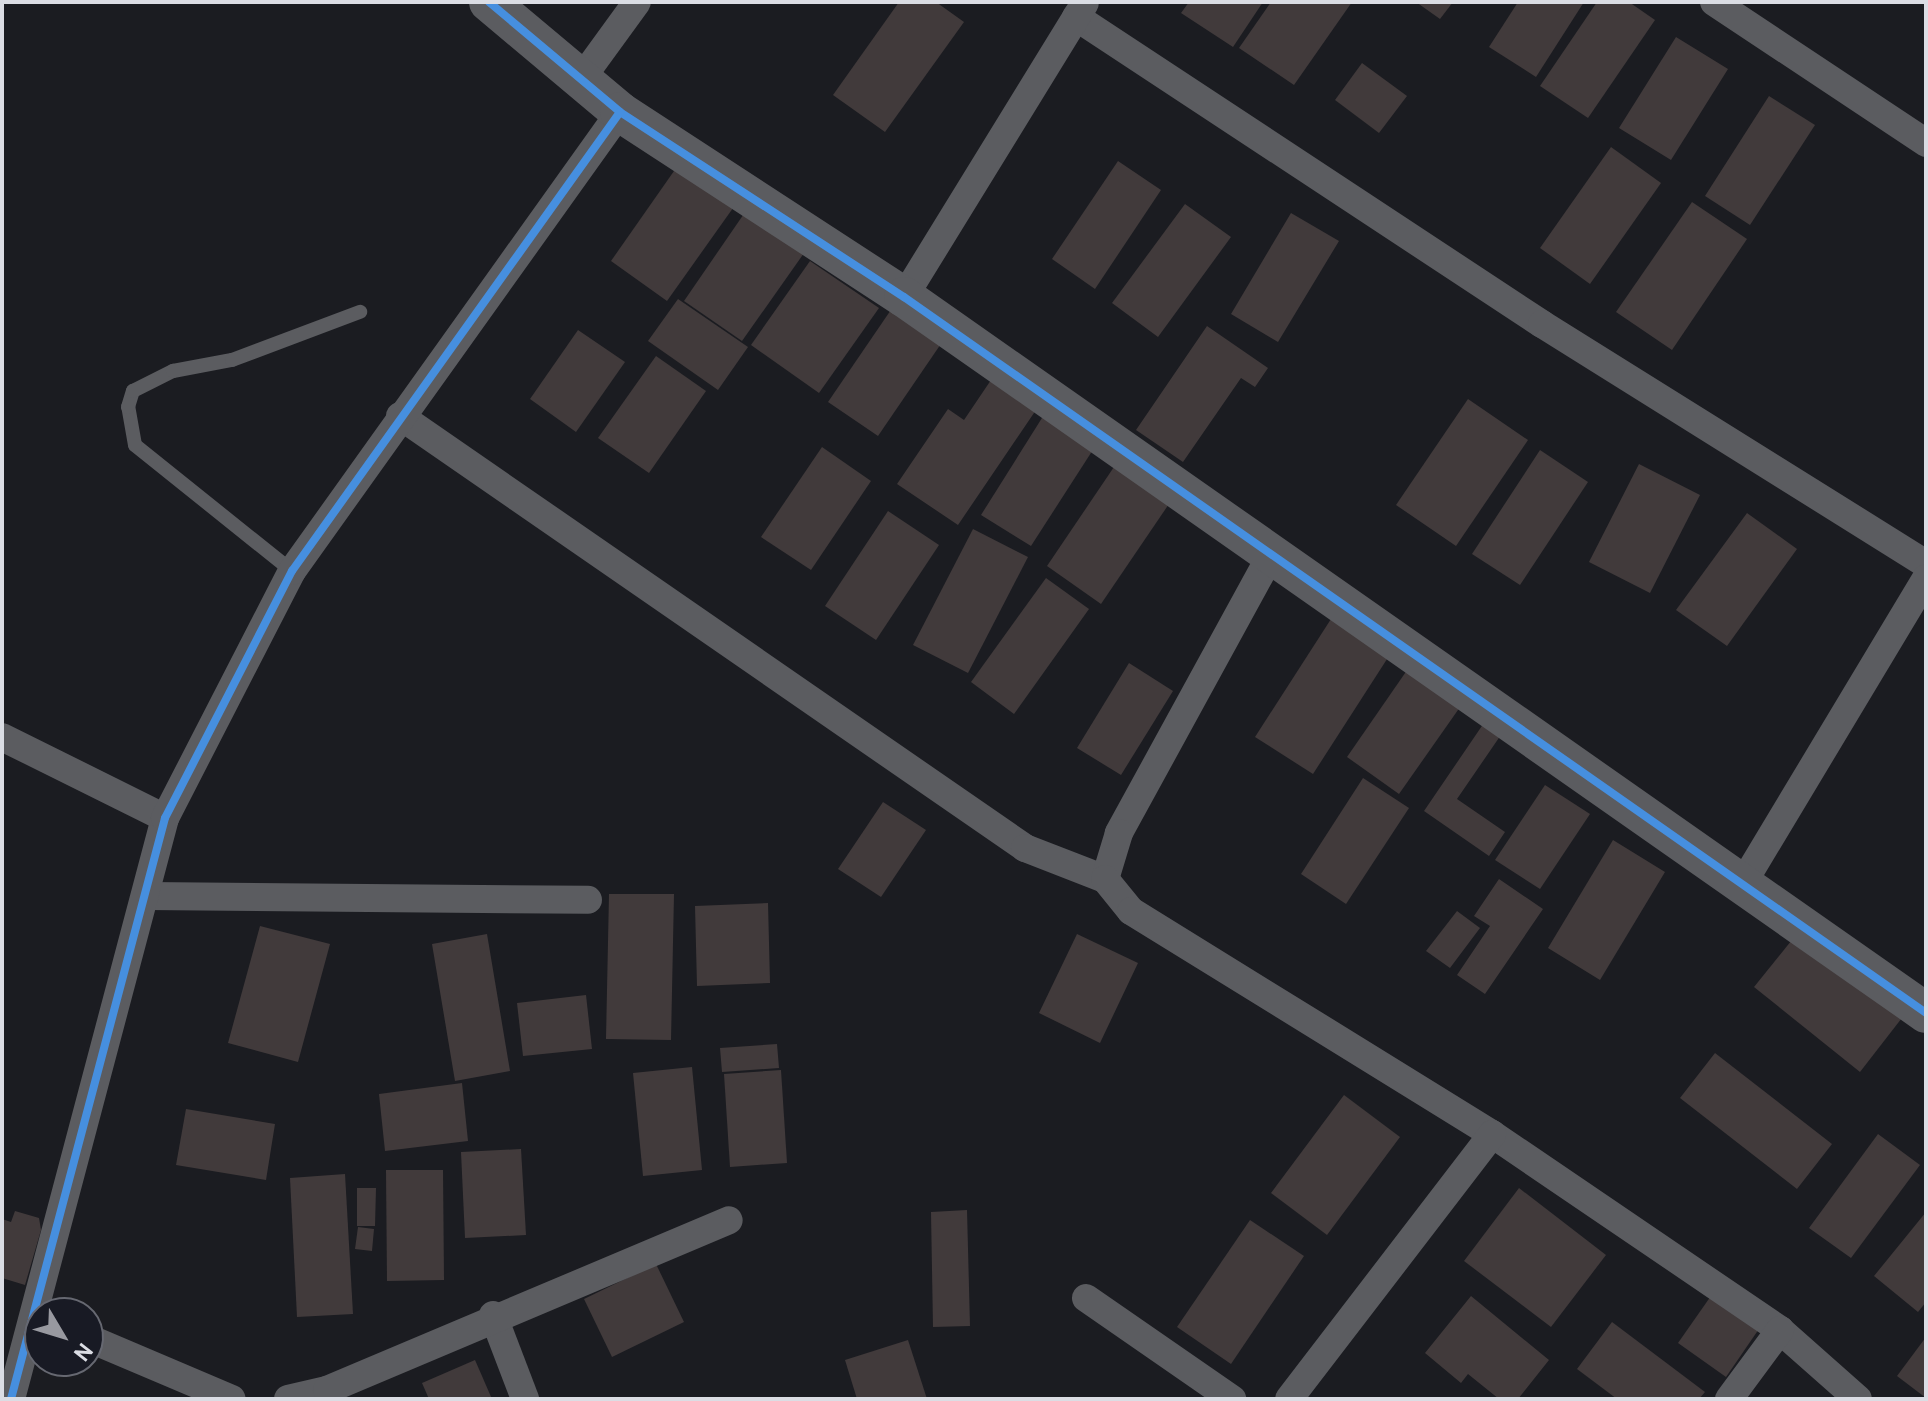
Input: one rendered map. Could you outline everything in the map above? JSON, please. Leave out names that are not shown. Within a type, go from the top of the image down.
[{"type":"street","points":[[489,2],[584,75],[620,112],[904,297],[1926,1013]]},
{"type":"street","points":[[584,75],[637,2]]},
{"type":"street","points":[[1714,2],[1926,143]]},
{"type":"street","points":[[904,297],[1081,10],[1542,324],[1926,564]]},
{"type":"street","points":[[43,1297],[165,818],[292,571],[620,112]]},
{"type":"street","points":[[400,416],[1025,848],[1105,879],[1131,911],[1492,1134],[1780,1330],[1858,1399]]},
{"type":"street","points":[[1105,879],[1119,833],[1271,555]]},
{"type":"street","points":[[1743,883],[1926,579]]},
{"type":"street","points":[[2,737],[165,818]]},
{"type":"street","points":[[147,896],[588,900]]},
{"type":"street","points":[[1289,1399],[1492,1134]]},
{"type":"street","points":[[288,1399],[327,1390],[493,1315],[729,1220]]},
{"type":"street","points":[[1086,1298],[1232,1399]]},
{"type":"street","points":[[493,1315],[525,1399]]},
{"type":"street","points":[[1729,1399],[1780,1330]]},
{"type":"street","points":[[104,1345],[232,1399]]},
{"type":"street","points":[[8,1398],[24,1354]]},
{"type":"lane","points":[[292,571],[135,445],[128,407],[133,391],[173,371],[232,360],[360,312]]},
{"type":"building","points":[[899,2],[936,2],[964,22],[885,132],[833,95]]},
{"type":"building","points":[[1189,2],[1263,2],[1233,47],[1181,13]]},
{"type":"building","points":[[1271,2],[1352,2],[1294,85],[1239,48]]},
{"type":"building","points":[[1416,2],[1453,2],[1440,19]]},
{"type":"building","points":[[1518,2],[1584,2],[1536,77],[1489,47]]},
{"type":"building","points":[[1597,2],[1629,2],[1655,20],[1588,118],[1540,86]]},
{"type":"building","points":[[1676,37],[1728,69],[1671,160],[1619,128]]},
{"type":"building","points":[[1362,63],[1407,96],[1379,133],[1335,100]]},
{"type":"building","points":[[1769,96],[1815,125],[1750,225],[1705,196]]},
{"type":"building","points":[[1611,147],[1661,183],[1590,284],[1540,248]]},
{"type":"building","points":[[681,161],[738,201],[667,301],[611,261]]},
{"type":"building","points":[[1118,161],[1161,190],[1095,289],[1052,259]]},
{"type":"building","points":[[1692,202],[1747,239],[1672,350],[1616,312]]},
{"type":"building","points":[[1185,204],[1231,237],[1158,337],[1112,303]]},
{"type":"building","points":[[750,205],[809,246],[742,341],[684,301]]},
{"type":"building","points":[[1291,213],[1339,241],[1278,342],[1231,314]]},
{"type":"building","points":[[810,261],[879,308],[819,393],[751,345]]},
{"type":"building","points":[[678,299],[748,347],[718,390],[648,341]]},
{"type":"building","points":[[897,301],[947,335],[878,436],[828,402]]},
{"type":"building","points":[[1207,326],[1268,368],[1255,387],[1241,378],[1183,462],[1136,430]]},
{"type":"building","points":[[578,330],[625,362],[576,432],[530,399]]},
{"type":"building","points":[[656,356],[706,391],[649,473],[598,438]]},
{"type":"building","points":[[991,380],[1036,410],[958,525],[897,484],[948,409],[964,420]]},
{"type":"building","points":[[1468,399],[1528,440],[1456,546],[1396,505]]},
{"type":"building","points":[[1047,410],[1098,442],[1031,546],[981,515]]},
{"type":"building","points":[[822,447],[871,481],[811,570],[761,537]]},
{"type":"building","points":[[1540,450],[1588,482],[1520,585],[1472,554]]},
{"type":"building","points":[[1118,461],[1173,498],[1101,604],[1047,566]]},
{"type":"building","points":[[1639,464],[1700,495],[1650,593],[1589,562]]},
{"type":"building","points":[[888,511],[939,545],[876,640],[825,606]]},
{"type":"building","points":[[1747,513],[1797,549],[1727,646],[1676,610]]},
{"type":"building","points":[[973,529],[1028,557],[968,673],[913,645]]},
{"type":"building","points":[[1046,578],[1089,609],[1014,714],[971,682]]},
{"type":"building","points":[[1331,619],[1389,656],[1313,774],[1255,737]]},
{"type":"building","points":[[1129,663],[1173,691],[1121,775],[1077,748]]},
{"type":"building","points":[[1412,663],[1465,700],[1399,794],[1347,757]]},
{"type":"building","points":[[1488,717],[1505,729],[1457,799],[1505,832],[1489,856],[1424,811]]},
{"type":"building","points":[[1363,778],[1409,808],[1346,904],[1301,874]]},
{"type":"building","points":[[1545,785],[1590,814],[1540,889],[1495,860]]},
{"type":"building","points":[[883,802],[926,830],[881,897],[838,869]]},
{"type":"building","points":[[1613,840],[1665,872],[1600,980],[1548,948]]},
{"type":"building","points":[[1499,879],[1543,909],[1485,994],[1457,975],[1490,926],[1474,916]]},
{"type":"building","points":[[609,894],[674,894],[671,1040],[606,1039]]},
{"type":"building","points":[[768,903],[770,983],[697,986],[695,906]]},
{"type":"building","points":[[1457,911],[1480,928],[1450,968],[1426,951]]},
{"type":"building","points":[[260,926],[330,944],[298,1062],[228,1043]]},
{"type":"building","points":[[1800,930],[1905,1014],[1860,1072],[1754,987]]},
{"type":"building","points":[[487,934],[510,1071],[455,1081],[432,944]]},
{"type":"building","points":[[1077,934],[1138,963],[1100,1043],[1039,1013]]},
{"type":"building","points":[[586,995],[592,1049],[523,1056],[517,1003]]},
{"type":"building","points":[[777,1044],[779,1068],[722,1072],[720,1048]]},
{"type":"building","points":[[1715,1053],[1832,1144],[1797,1189],[1680,1098]]},
{"type":"building","points":[[692,1067],[702,1170],[643,1176],[633,1073]]},
{"type":"building","points":[[781,1070],[787,1163],[730,1167],[724,1074]]},
{"type":"building","points":[[462,1083],[468,1141],[385,1151],[379,1094]]},
{"type":"building","points":[[1344,1095],[1400,1137],[1327,1235],[1271,1193]]},
{"type":"building","points":[[186,1109],[275,1124],[266,1180],[176,1165]]},
{"type":"building","points":[[1878,1134],[1920,1165],[1851,1258],[1809,1228]]},
{"type":"building","points":[[521,1149],[526,1235],[465,1238],[461,1152]]},
{"type":"building","points":[[386,1170],[443,1170],[444,1280],[387,1281]]},
{"type":"building","points":[[345,1174],[353,1314],[297,1317],[290,1178]]},
{"type":"building","points":[[357,1188],[376,1188],[375,1226],[357,1226]]},
{"type":"building","points":[[1519,1188],[1606,1255],[1551,1327],[1464,1261]]},
{"type":"building","points":[[967,1210],[970,1326],[933,1327],[931,1212]]},
{"type":"building","points":[[15,1211],[39,1218],[41,1230],[25,1285],[2,1278],[2,1219],[11,1222]]},
{"type":"building","points":[[1926,1212],[1926,1302],[1918,1312],[1874,1276]]},
{"type":"building","points":[[1250,1220],[1304,1256],[1231,1364],[1177,1327]]},
{"type":"building","points":[[358,1227],[374,1229],[372,1251],[355,1249]]},
{"type":"building","points":[[656,1264],[684,1322],[612,1357],[584,1299]]},
{"type":"building","points":[[1713,1293],[1761,1326],[1726,1377],[1678,1343]]},
{"type":"building","points":[[1471,1296],[1549,1360],[1518,1399],[1499,1399],[1468,1374],[1461,1383],[1425,1353]]},
{"type":"building","points":[[1612,1322],[1705,1392],[1699,1399],[1617,1399],[1577,1369]]},
{"type":"building","points":[[1926,1337],[1926,1398],[1897,1376]]},
{"type":"building","points":[[908,1340],[927,1399],[857,1399],[845,1360]]},
{"type":"building","points":[[475,1360],[492,1399],[429,1399],[422,1383]]},
{"type":"cycle path","points":[[489,2],[620,112],[904,297],[1926,1013]]},
{"type":"cycle path","points":[[11,1399],[165,818],[292,571],[620,112]]}]
